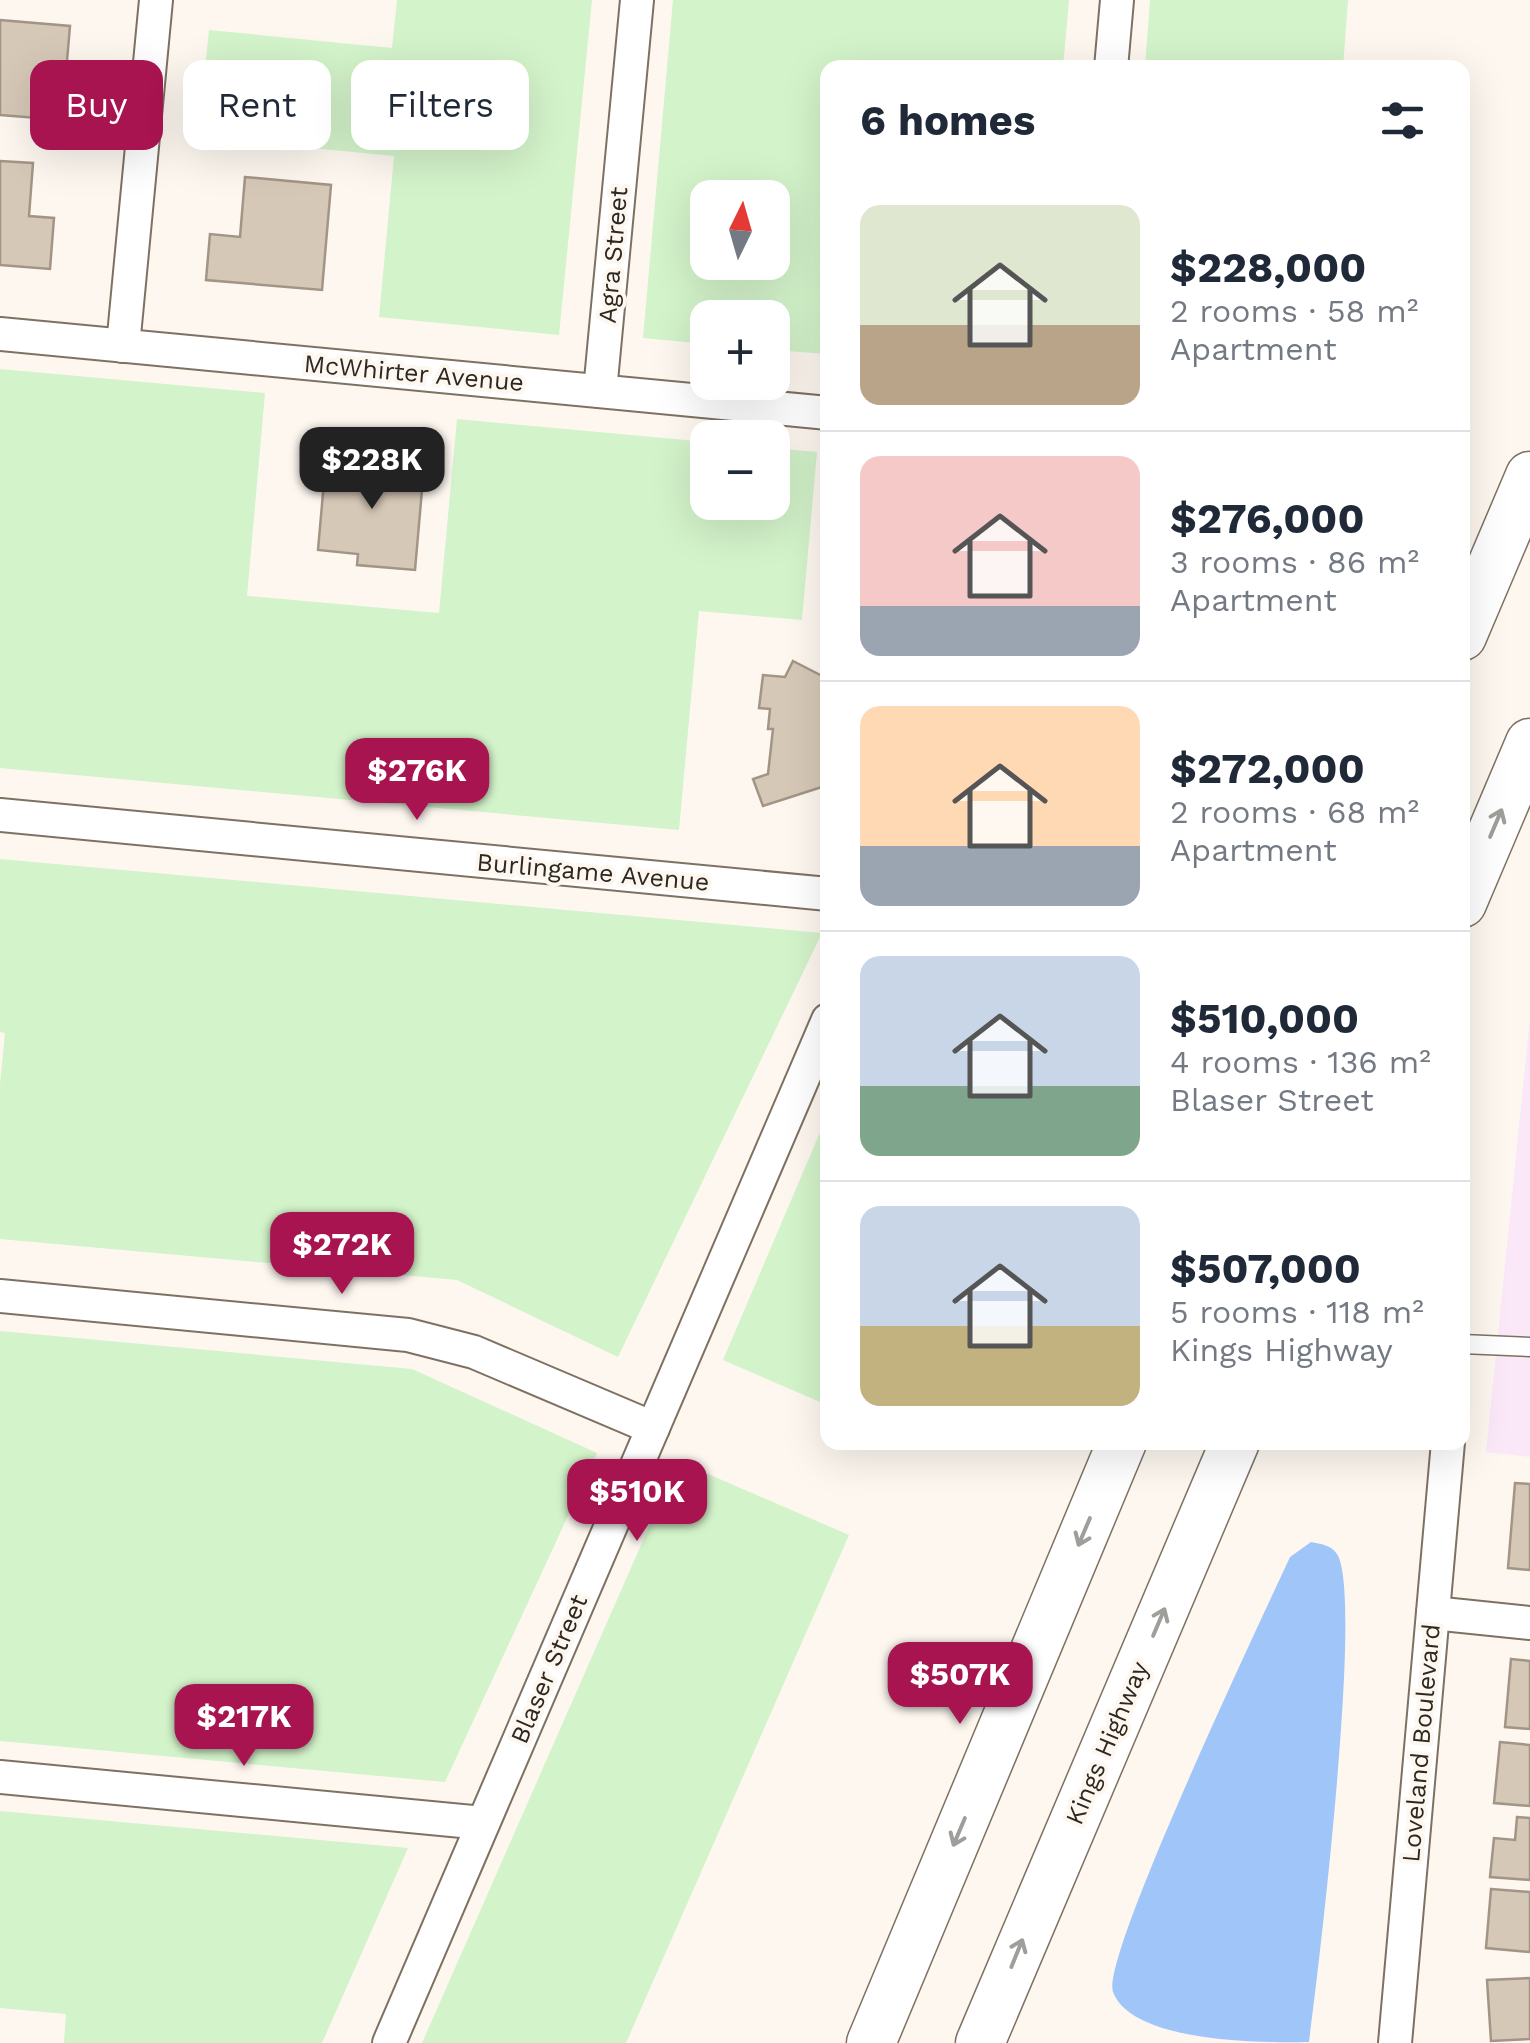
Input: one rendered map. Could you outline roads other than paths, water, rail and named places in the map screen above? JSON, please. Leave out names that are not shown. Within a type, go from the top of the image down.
[{"type":"main road","points":[[1470,619],[1525,502]]},
{"type":"main road","points":[[1470,884],[1530,744]]},
{"type":"main road","points":[[871,2043],[1119,1450]]},
{"type":"main road","name":"Kings Highway","points":[[980,2043],[1232,1450]]},
{"type":"street","points":[[123,346],[156,0]]},
{"type":"street","name":"Agra Street","points":[[600,391],[636,0]]},
{"type":"street","points":[[1112,60],[1117,0]]},
{"type":"street","name":"McWhirter Avenue","points":[[0,334],[820,412]]},
{"type":"street","name":"Burlingame Avenue","points":[[0,815],[820,893]]},
{"type":"street","name":"Blaser Street","points":[[389,2043],[820,1039]]},
{"type":"street","points":[[0,1296],[408,1335],[474,1352],[652,1428]]},
{"type":"street","name":"Loveland Boulevard","points":[[1395,2043],[1447,1450]]},
{"type":"street","points":[[1432,1614],[1530,1623]]},
{"type":"street","points":[[0,1777],[483,1823]]},
{"type":"lane","points":[[1470,1344],[1530,1347]]},
{"type":"water","points":[[1311,1542],[1329,1547],[1337,1554],[1344,1584],[1345,1638],[1337,1788],[1309,2042],[1232,2040],[1172,2030],[1125,2009],[1113,1992],[1116,1965],[1187,1782],[1290,1557]]}]
